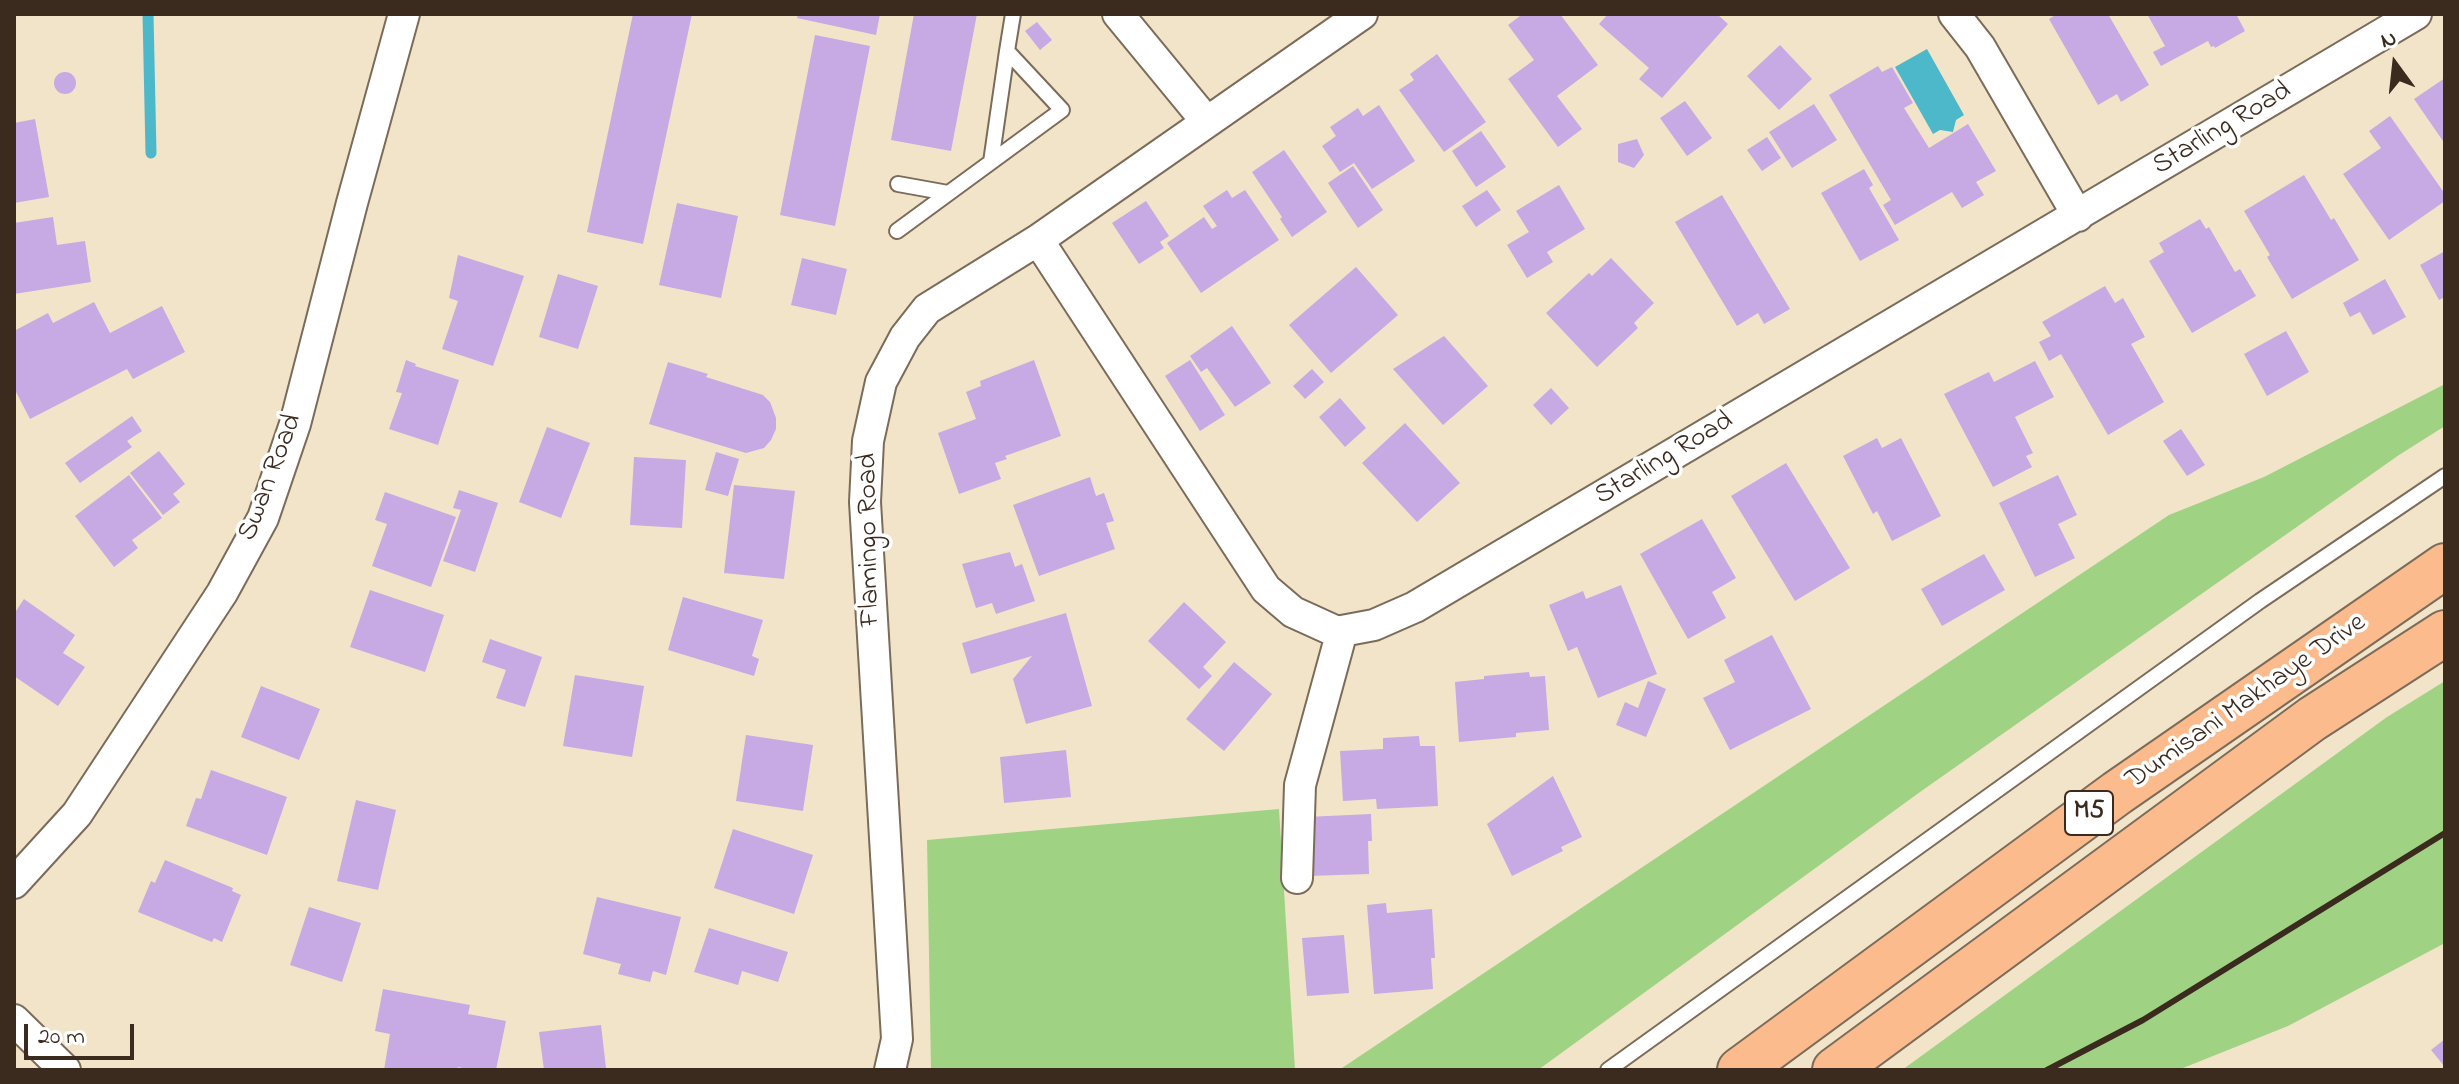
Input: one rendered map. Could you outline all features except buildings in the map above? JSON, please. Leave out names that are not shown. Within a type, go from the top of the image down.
[{"type":"main road","name":"Dumisani Makhaye Drive","points":[[1740,1070],[2117,793],[2445,566]]},
{"type":"main road","name":"Dumisani Makhaye Drive","points":[[1835,1070],[2312,719],[2445,633]]},
{"type":"street","name":"Swan Road","points":[[14,883],[77,814],[222,593],[263,518],[295,424],[404,14]]},
{"type":"street","points":[[1118,14],[1207,122]]},
{"type":"street","name":"Flamingo Road","points":[[890,1070],[897,1039],[865,502],[868,441],[881,382],[905,337],[927,309],[1038,240],[1362,14]]},
{"type":"street","points":[[1954,14],[1980,47],[2078,216]]},
{"type":"street","name":"Starling Road","points":[[1342,631],[1374,625],[1415,607],[2416,14]]},
{"type":"street","points":[[1038,240],[1266,589],[1293,612],[1337,632],[1342,631],[1300,785],[1297,878]]},
{"type":"street","points":[[14,1020],[65,1070]]},
{"type":"lane","points":[[991,162],[1013,14]]},
{"type":"lane","points":[[897,231],[1062,110],[1007,51]]},
{"type":"lane","points":[[898,184],[948,193]]},
{"type":"lane","points":[[1608,1070],[2260,601],[2445,476]]},
{"type":"green space","points":[[2445,384],[2445,426],[2399,455],[1920,792],[1538,1070],[1339,1070],[2169,515],[2264,477]]},
{"type":"green space","points":[[2445,681],[2445,943],[2288,1026],[2178,1070],[1902,1070],[2387,717]]},
{"type":"green space","points":[[1279,809],[1295,1070],[931,1070],[927,840]]},
{"type":"water","points":[[1927,49],[1964,115],[1956,120],[1953,132],[1940,130],[1933,134],[1895,67]]},
{"type":"waterway","points":[[148,14],[151,153]]},
{"type":"railway","points":[[2047,1070],[2143,1020],[2445,833]]}]
